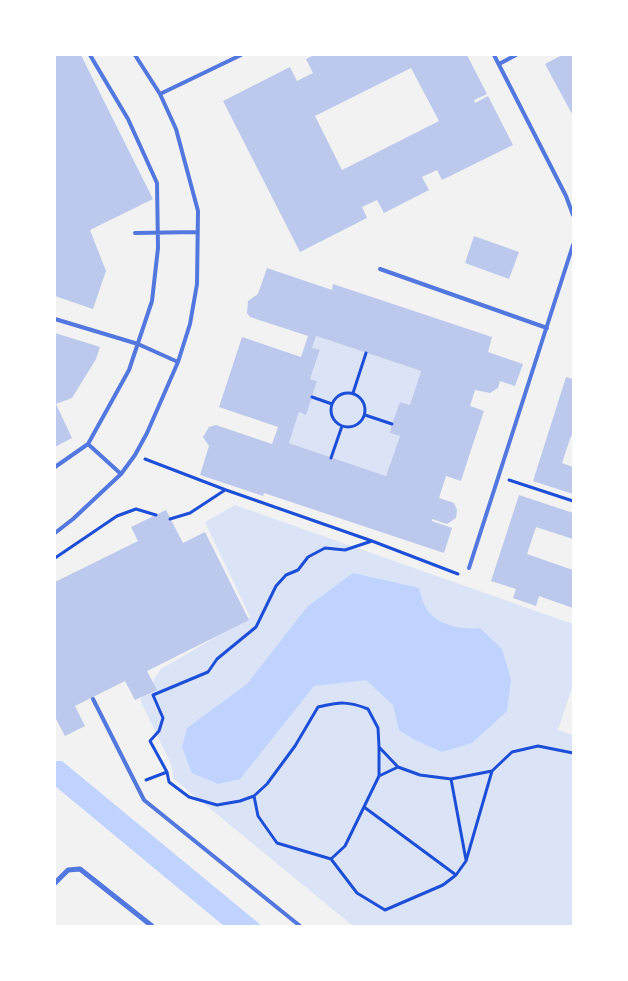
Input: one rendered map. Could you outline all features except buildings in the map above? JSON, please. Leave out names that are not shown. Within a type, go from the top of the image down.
[{"type":"street","points":[[55,883],[68,870],[80,869],[152,926]]},
{"type":"lane","points":[[55,467],[88,444],[129,370],[152,301],[158,234],[159,196],[157,183],[128,119],[90,55]]},
{"type":"lane","points":[[55,533],[121,474],[148,433],[178,362],[190,324],[197,284],[198,211],[176,129],[160,94],[135,55]]},
{"type":"lane","points":[[160,94],[241,55]]},
{"type":"lane","points":[[494,55],[566,196],[573,215]]},
{"type":"lane","points":[[499,64],[516,55]]},
{"type":"lane","points":[[135,233],[197,232]]},
{"type":"lane","points":[[469,568],[573,245]]},
{"type":"lane","points":[[380,269],[546,328]]},
{"type":"lane","points":[[55,319],[138,344],[178,362]]},
{"type":"lane","points":[[88,444],[121,474]]},
{"type":"lane","points":[[93,699],[144,800],[300,926]]},
{"type":"path","points":[[353,393],[366,353]]},
{"type":"path","points":[[343,393],[353,393],[362,399],[365,415],[358,424],[342,426],[331,414],[332,404],[343,393]]},
{"type":"path","points":[[312,397],[332,404]]},
{"type":"path","points":[[365,415],[392,424]]},
{"type":"path","points":[[331,458],[342,426]]},
{"type":"path","points":[[135,455],[458,574],[469,568]]},
{"type":"path","points":[[499,477],[573,501]]},
{"type":"path","points":[[170,519],[190,513],[226,490]]},
{"type":"path","points":[[55,558],[117,516],[136,509],[156,515]]},
{"type":"path","points":[[331,859],[345,846],[379,776],[378,728],[368,709],[349,702],[318,707],[295,746],[267,784],[254,796],[216,805],[189,797],[169,782],[167,772],[150,741],[159,731],[163,718],[153,696],[208,672],[217,659],[256,627],[276,586],[286,575],[298,570],[308,557],[325,548],[344,550],[372,541]]},
{"type":"path","points":[[254,796],[258,816],[277,843],[331,859],[357,893],[385,910],[444,885],[456,875],[466,861],[492,771],[512,752],[538,746],[573,753]]},
{"type":"path","points":[[379,747],[398,767],[420,775],[451,779],[492,771]]},
{"type":"path","points":[[379,776],[398,767]]},
{"type":"path","points":[[136,784],[167,772]]},
{"type":"path","points":[[451,779],[466,861]]},
{"type":"path","points":[[364,807],[456,875]]},
{"type":"shaded area","points":[[316,336],[421,371],[410,405],[400,402],[390,433],[400,436],[386,476],[289,443],[299,412],[305,414],[317,381],[310,379],[320,351],[312,348]]},
{"type":"shaded area","points":[[235,505],[573,624],[573,685],[558,730],[573,735],[573,926],[353,926],[174,779],[171,764],[140,700],[161,669],[250,617],[205,522]]},
{"type":"water","points":[[353,573],[419,588],[426,609],[438,620],[452,626],[480,628],[502,649],[511,680],[507,711],[472,743],[442,752],[413,739],[399,730],[393,705],[366,680],[314,686],[240,779],[218,784],[192,773],[182,747],[187,728],[247,684],[307,607]]},
{"type":"water","points":[[55,761],[62,761],[262,926],[224,926],[55,786]]}]
